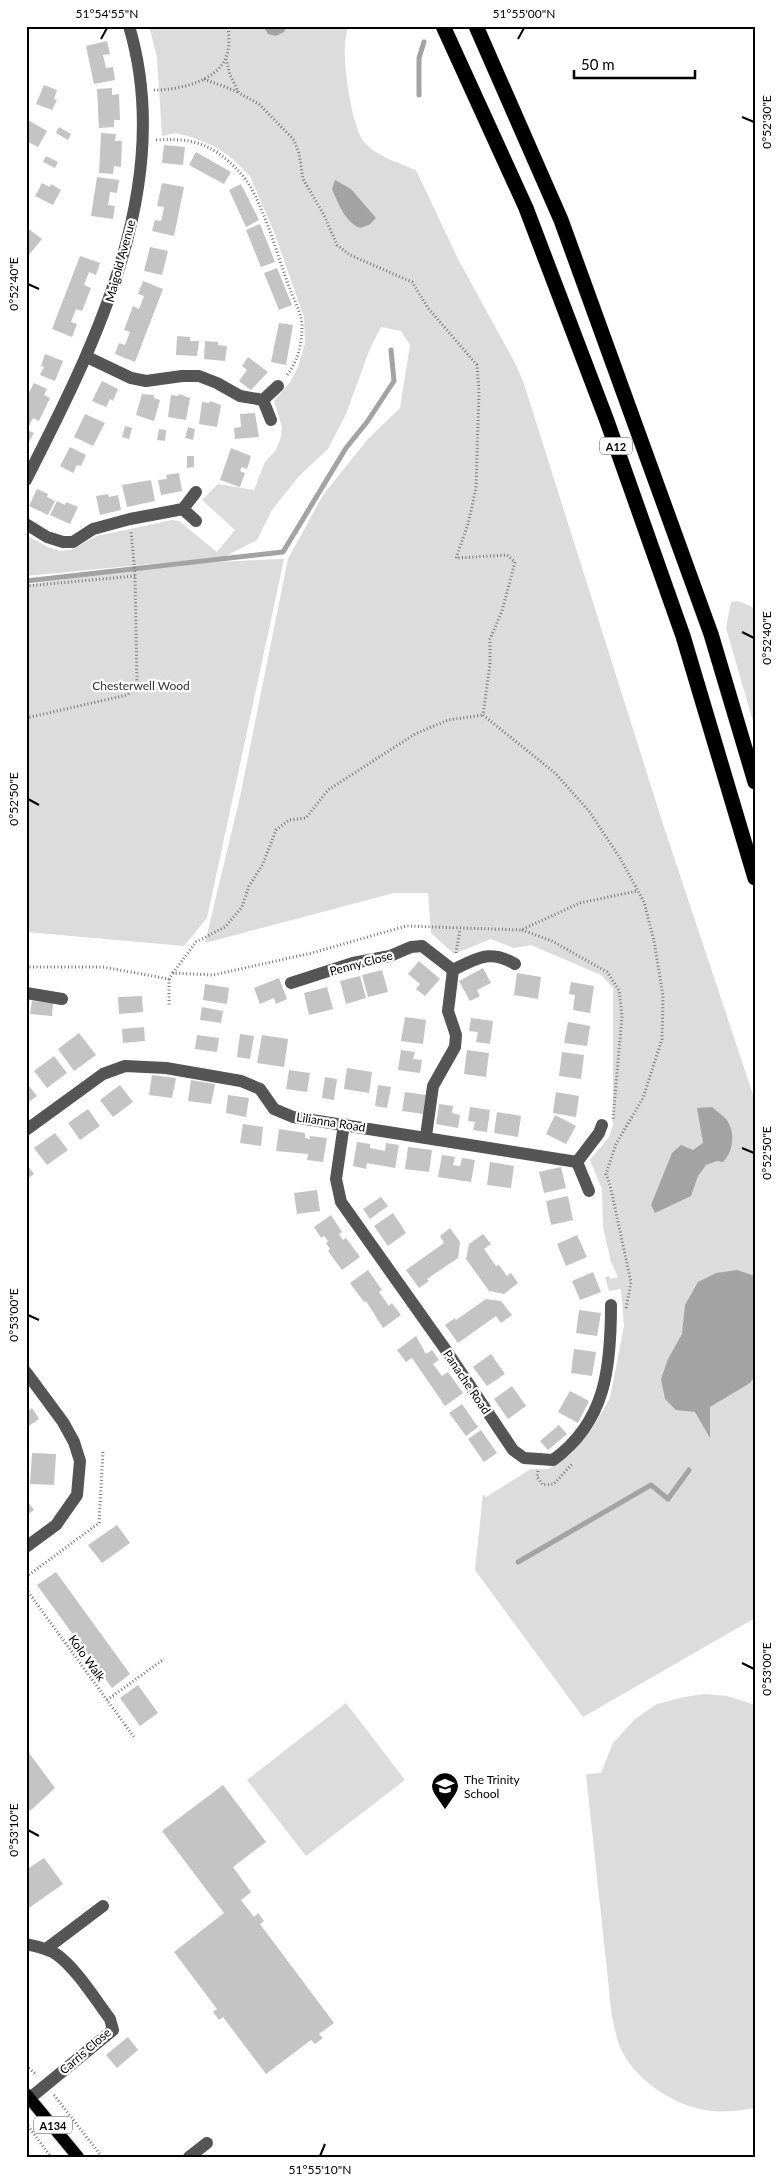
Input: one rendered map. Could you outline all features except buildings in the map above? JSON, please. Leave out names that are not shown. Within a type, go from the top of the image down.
[{"type":"highway","name":"A12","points":[[443,26],[526,208],[608,422],[683,636],[755,878]]},
{"type":"highway","name":"A12","points":[[476,26],[561,220],[711,634],[755,782]]},
{"type":"main road","name":"A134","points":[[28,2096],[76,2156]]},
{"type":"street","name":"Maigold Avenue","points":[[26,480],[87,357],[120,268],[129,232],[143,141],[141,90],[134,42],[129,26]]},
{"type":"street","points":[[87,357],[131,378],[146,381],[182,376],[199,376],[217,382],[240,396],[263,400]]},
{"type":"street","points":[[263,400],[278,386]]},
{"type":"street","points":[[263,400],[271,420]]},
{"type":"street","points":[[26,524],[47,537],[63,542],[73,542],[93,529],[130,519],[182,509],[196,492]]},
{"type":"street","points":[[182,509],[196,521]]},
{"type":"street","name":"Penny Close","points":[[291,983],[353,963],[390,956],[411,947],[422,946],[453,970]]},
{"type":"street","points":[[426,1136],[433,1086],[455,1047],[456,1035],[448,1011],[453,970],[472,960],[491,954],[515,964]]},
{"type":"street","points":[[26,994],[62,999]]},
{"type":"street","name":"Lilianna Road","points":[[26,1130],[103,1074],[126,1066],[166,1068],[241,1081],[260,1089],[274,1109],[293,1117],[426,1136],[577,1162]]},
{"type":"street","name":"Panache Road","points":[[344,1124],[336,1179],[341,1202],[448,1353],[513,1450],[524,1458],[539,1461]]},
{"type":"street","points":[[589,1191],[577,1162],[607,1125]]},
{"type":"street","points":[[539,1461],[553,1460],[567,1450],[582,1434],[596,1412],[603,1390],[611,1305]]},
{"type":"street","points":[[26,1372],[63,1422],[74,1442],[80,1461],[77,1495],[56,1525],[26,1547]]},
{"type":"street","points":[[46,1949],[103,1906]]},
{"type":"street","name":"Carris Close","points":[[26,1944],[46,1949],[56,1954],[68,1965],[110,2019],[113,2030],[47,2084],[28,2096]]},
{"type":"street","points":[[189,2157],[207,2143]]},
{"type":"path","points":[[228,26],[229,41],[226,58],[230,75],[239,93]]},
{"type":"path","points":[[141,90],[160,90],[204,79],[216,71],[226,58]]},
{"type":"path","points":[[204,79],[239,93],[259,104],[294,140],[299,153],[303,179],[324,215],[337,245],[350,255],[412,282],[428,308],[477,365],[479,391],[476,488],[468,524],[456,558],[507,555],[515,562],[502,611],[490,639],[490,664],[483,716]]},
{"type":"path","points":[[143,141],[175,138],[192,141],[226,159],[242,174],[250,187],[265,220],[302,323],[295,365],[278,386]]},
{"type":"path","points":[[26,718],[127,695],[137,686],[135,575],[130,519]]},
{"type":"path","points":[[26,586],[135,575]]},
{"type":"path","points":[[169,1007],[169,979],[196,942],[225,927],[242,906],[249,886],[263,864],[276,830],[289,820],[306,818],[328,790],[415,734],[448,720],[483,716],[555,773],[588,811],[620,858],[644,902],[654,941],[663,996],[662,1039],[643,1098],[616,1144],[606,1174],[631,1282],[625,1317]]},
{"type":"path","points":[[521,930],[580,903],[637,891]]},
{"type":"path","points":[[173,973],[213,975],[312,953],[406,926],[521,930],[552,941],[607,972],[619,990],[622,1016],[607,1125]]},
{"type":"path","points":[[453,970],[460,929]]},
{"type":"path","points":[[26,967],[103,967],[169,979]]},
{"type":"path","points":[[26,1577],[100,1523],[103,1451]]},
{"type":"path","points":[[539,1461],[538,1477],[543,1485],[554,1484],[577,1459]]},
{"type":"path","name":"Kolo Walk","points":[[26,1589],[134,1737]]},
{"type":"path","points":[[107,1700],[164,1659]]},
{"type":"path","points":[[26,2066],[47,2084],[102,2157]]},
{"type":"path","points":[[26,2124],[51,2157]]},
{"type":"green space","points":[[149,26],[348,26],[345,40],[347,81],[352,112],[360,136],[376,152],[416,170],[458,259],[516,365],[524,384],[662,821],[755,1101],[755,1618],[583,1717],[475,1570],[483,1494],[486,1497],[531,1469],[548,1469],[571,1454],[594,1426],[610,1398],[624,1326],[621,1289],[609,1291],[605,1277],[609,1276],[610,1279],[618,1277],[611,1262],[603,1227],[602,1189],[590,1160],[609,1137],[613,1125],[613,988],[601,975],[531,945],[514,948],[491,939],[454,954],[431,933],[428,893],[394,893],[205,943],[240,797],[288,559],[323,495],[367,440],[400,408],[410,345],[401,331],[381,327],[369,351],[346,414],[328,449],[299,476],[272,510],[257,540],[224,557],[26,576],[26,535],[60,551],[71,550],[97,536],[172,520],[179,521],[217,552],[235,530],[202,500],[218,484],[254,490],[265,462],[276,450],[281,437],[282,427],[274,401],[290,382],[298,367],[305,343],[304,317],[274,232],[250,176],[232,158],[214,146],[176,133],[162,136],[157,57]]},
{"type":"green space","name":"Chesterwell Wood","points":[[284,559],[207,918],[184,946],[26,932],[26,585],[90,575],[155,568],[219,562]]},
{"type":"green space","points":[[738,601],[755,608],[755,728],[726,628],[731,602]]},
{"type":"green space","points":[[705,1694],[727,1696],[755,1705],[755,2108],[730,2111],[711,2111],[692,2107],[667,2096],[634,2070],[626,2059],[617,2040],[612,2017],[586,1774],[601,1773],[613,1743],[635,1719],[657,1704]]},
{"type":"green space","points":[[346,1703],[405,1780],[306,1856],[247,1780]]},
{"type":"shaded area","points":[[263,26],[287,26],[284,32],[276,36],[268,34]]},
{"type":"shaded area","points":[[335,180],[351,189],[376,218],[369,225],[360,228],[346,217],[332,189]]},
{"type":"shaded area","points":[[712,1107],[725,1118],[731,1128],[730,1152],[723,1162],[717,1161],[706,1165],[698,1176],[691,1196],[655,1213],[651,1205],[672,1153],[681,1145],[693,1150],[703,1143],[697,1108]]},
{"type":"shaded area","points":[[737,1270],[755,1276],[755,1376],[750,1383],[710,1407],[710,1438],[695,1412],[676,1410],[665,1399],[661,1379],[668,1359],[682,1334],[685,1305],[698,1282],[716,1273]]},
{"type":"waterway","points":[[419,95],[419,58],[424,42]]},
{"type":"waterway","points":[[26,581],[283,552],[346,448],[367,422],[394,381],[391,350]]},
{"type":"waterway","points":[[518,1562],[651,1485],[668,1499],[689,1470]]},
{"type":"place","name":"The Trinity School","points":[[445,1810]]}]
